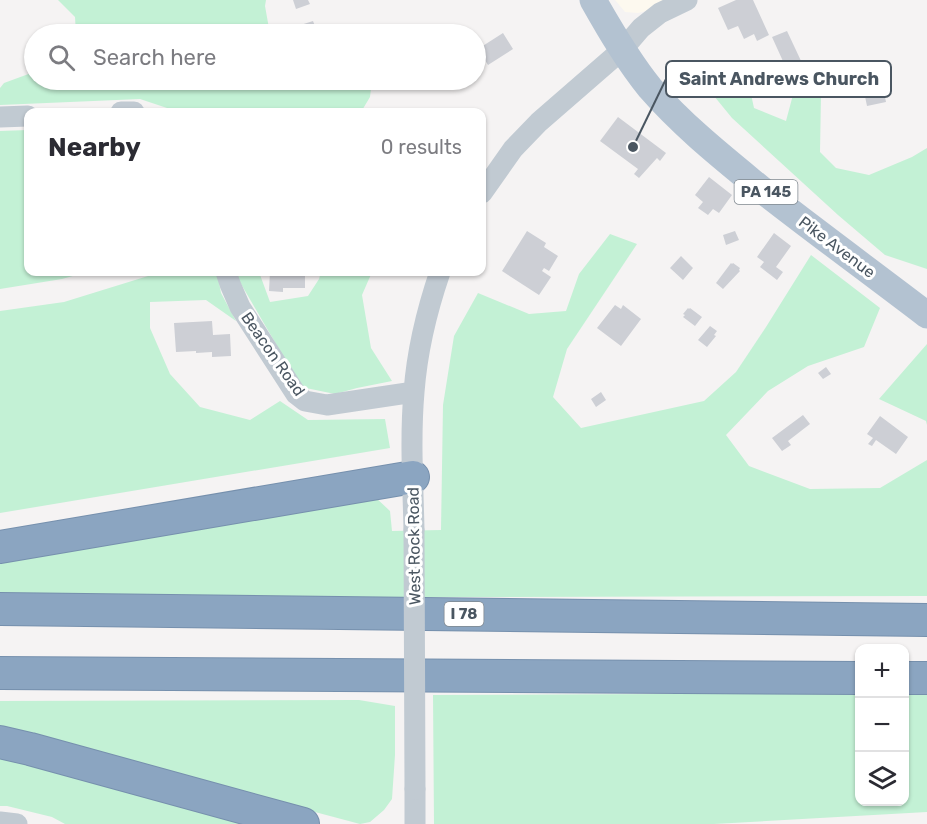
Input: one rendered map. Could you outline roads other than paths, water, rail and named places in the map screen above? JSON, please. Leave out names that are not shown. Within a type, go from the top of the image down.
[{"type":"highway","points":[[0,547],[413,477]]},
{"type":"highway","name":"I 78","points":[[0,609],[927,620]]},
{"type":"highway","points":[[0,673],[855,678]]},
{"type":"highway","points":[[909,678],[927,678]]},
{"type":"highway","points":[[0,742],[303,824]]},
{"type":"main road","name":"PA 145","points":[[593,0],[623,49]]},
{"type":"main road","name":"Pike Avenue","points":[[623,49],[650,87],[712,150],[927,315]]},
{"type":"street","points":[[486,187],[513,149],[539,122],[623,49],[641,28],[660,13],[687,0]]},
{"type":"street","points":[[0,117],[24,116]]},
{"type":"street","name":"Beacon Road","points":[[227,276],[240,307],[296,394],[305,401],[327,405],[414,392]]},
{"type":"street","name":"West Rock Road","points":[[415,824],[414,392],[421,342],[439,276]]},
{"type":"street","points":[[0,822],[17,824]]},
{"type":"place","name":"Saint Andrews Church","points":[[633,147]]}]
